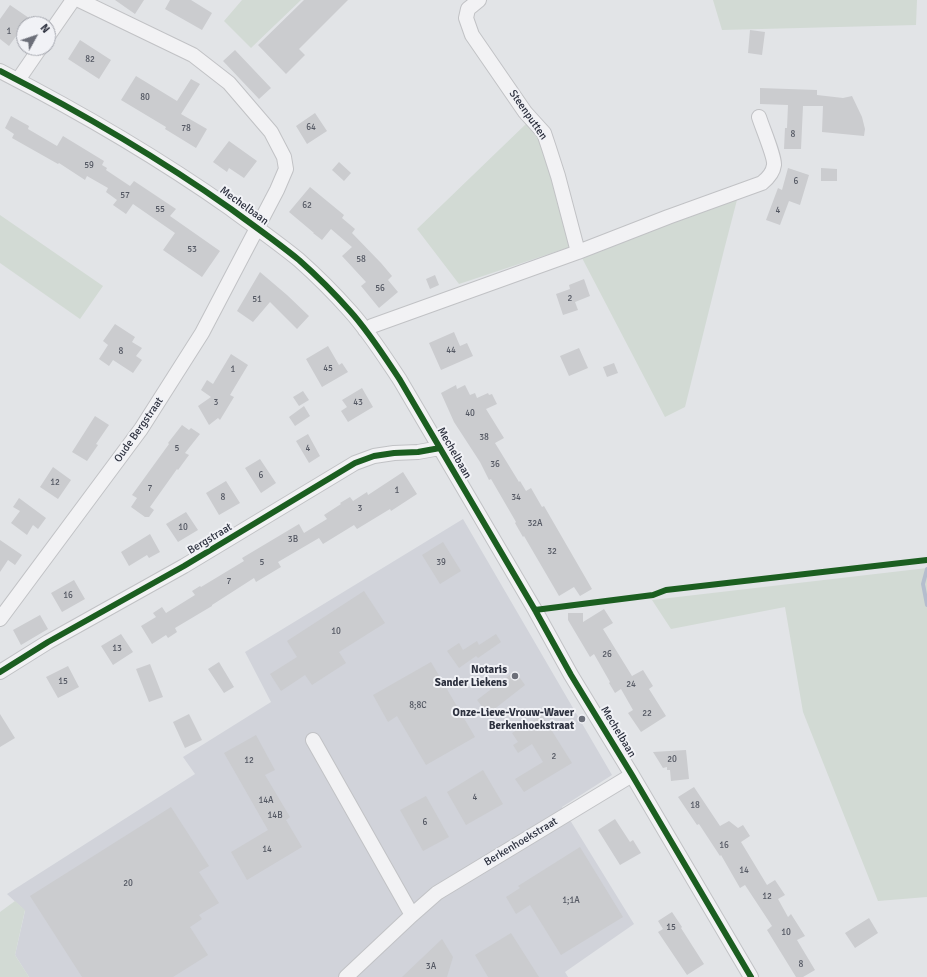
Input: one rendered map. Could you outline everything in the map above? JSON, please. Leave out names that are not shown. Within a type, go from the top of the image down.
[{"type":"street","points":[[56,24],[73,0]]},
{"type":"street","name":"Mechelbaan","points":[[79,0],[193,56],[229,83],[271,132],[284,157],[286,169],[257,228]]},
{"type":"street","name":"Steenputten","points":[[473,5],[466,18],[472,35],[525,112],[544,133],[558,176],[578,252]]},
{"type":"street","points":[[18,80],[34,56]]},
{"type":"street","name":"Mechelbaan","points":[[0,70],[80,112],[181,174],[257,228],[298,260],[352,312],[400,380],[535,610],[571,675],[632,775],[751,977]]},
{"type":"street","points":[[366,330],[379,323],[762,184],[769,177],[774,166],[773,158],[759,117]]},
{"type":"street","name":"Oude Bergstraat","points":[[0,619],[141,429],[202,334],[257,228]]},
{"type":"street","name":"Bergstraat","points":[[0,672],[48,642],[184,566],[355,464],[374,456],[418,452],[440,448]]},
{"type":"street","points":[[313,740],[412,914]]},
{"type":"street","name":"Berkenhoekstraat","points":[[346,977],[412,914],[437,893],[632,775]]},
{"type":"shaded area","points":[[242,0],[301,0],[251,48],[224,21]]},
{"type":"shaded area","points":[[713,0],[917,0],[916,25],[722,30]]},
{"type":"shaded area","points":[[528,122],[541,143],[570,247],[459,284],[417,229]]},
{"type":"shaded area","points":[[738,196],[685,407],[665,417],[582,258]]},
{"type":"shaded area","points":[[0,215],[103,286],[80,319],[0,263]]},
{"type":"shaded area","points":[[463,519],[612,775],[562,807],[634,924],[565,972],[568,977],[29,977],[15,955],[25,911],[7,894],[195,774],[183,757],[271,702],[245,652]]},
{"type":"shaded area","points":[[927,568],[927,897],[878,901],[803,712],[785,607],[671,629],[652,600]]},
{"type":"shaded area","points":[[15,901],[25,910],[15,955],[29,977],[0,977],[0,912]]},
{"type":"building","points":[[115,0],[144,0],[135,14]]},
{"type":"building","points":[[170,0],[191,0],[212,13],[202,30],[165,9]]},
{"type":"building","points":[[304,0],[348,0],[299,49],[305,55],[286,74],[258,45]]},
{"type":"building","points":[[10,5],[26,16],[16,16],[16,36],[9,46],[0,39],[0,19]]},
{"type":"building","points":[[750,30],[765,32],[762,55],[748,53]]},
{"type":"building","points":[[80,40],[111,60],[99,79],[68,59]]},
{"type":"building","points":[[235,50],[271,88],[259,99],[223,61]]},
{"type":"building","points":[[136,76],[177,101],[191,79],[200,84],[181,114],[207,129],[196,148],[165,129],[166,127],[121,100]]},
{"type":"building","points":[[760,88],[817,90],[817,95],[843,98],[852,96],[862,117],[865,129],[864,136],[822,132],[823,106],[803,106],[801,149],[784,149],[788,105],[760,104]]},
{"type":"building","points":[[315,113],[327,131],[307,144],[296,126]]},
{"type":"building","points":[[11,116],[29,126],[28,129],[57,146],[63,136],[104,161],[102,165],[107,168],[106,170],[130,186],[134,181],[176,209],[170,216],[220,251],[202,277],[163,250],[175,233],[133,204],[126,214],[113,205],[117,200],[106,192],[108,188],[87,176],[85,180],[59,163],[58,164],[12,138],[14,134],[5,128]]},
{"type":"building","points":[[229,141],[257,161],[244,178],[229,168],[227,172],[213,162]]},
{"type":"building","points":[[339,162],[351,173],[344,181],[332,170]]},
{"type":"building","points":[[788,168],[809,175],[800,205],[789,201],[780,225],[766,220],[778,188],[782,190]]},
{"type":"building","points":[[821,168],[837,169],[837,181],[821,181]]},
{"type":"building","points":[[310,187],[344,215],[342,218],[355,229],[352,233],[392,276],[388,280],[398,292],[379,308],[361,286],[366,282],[342,256],[352,247],[331,229],[322,240],[289,212]]},
{"type":"building","points":[[260,272],[309,316],[297,329],[270,302],[253,322],[237,311]]},
{"type":"building","points":[[435,275],[439,285],[430,289],[426,279]]},
{"type":"building","points":[[584,279],[590,296],[575,302],[578,310],[563,315],[556,294],[570,289],[569,285]]},
{"type":"building","points":[[115,324],[135,337],[132,342],[142,348],[136,356],[142,360],[133,373],[113,360],[109,366],[99,359],[108,345],[103,341]]},
{"type":"building","points":[[454,332],[460,346],[467,343],[473,356],[441,370],[429,343]]},
{"type":"building","points":[[328,346],[339,365],[342,363],[348,372],[322,387],[306,359]]},
{"type":"building","points":[[579,348],[588,368],[569,376],[560,356]]},
{"type":"building","points":[[231,354],[248,365],[230,395],[234,397],[220,420],[218,418],[209,425],[198,406],[211,397],[201,390],[207,380],[213,384]]},
{"type":"building","points":[[614,363],[618,373],[607,377],[603,367]]},
{"type":"building","points":[[456,385],[457,389],[465,385],[470,395],[475,393],[477,398],[488,393],[489,395],[492,394],[497,404],[486,409],[504,438],[495,443],[526,491],[531,488],[542,507],[544,506],[592,589],[580,596],[574,587],[559,596],[524,536],[523,537],[491,479],[489,480],[480,462],[454,422],[441,393]]},
{"type":"building","points":[[362,388],[373,407],[348,422],[341,411],[347,407],[342,400]]},
{"type":"building","points":[[303,391],[309,400],[299,406],[293,397]]},
{"type":"building","points":[[304,406],[310,416],[295,426],[289,417]]},
{"type":"building","points":[[95,416],[109,425],[87,461],[72,452]]},
{"type":"building","points":[[182,425],[189,430],[191,428],[200,434],[185,453],[189,455],[178,470],[177,469],[150,507],[154,510],[149,517],[145,517],[131,507],[137,498],[132,495]]},
{"type":"building","points":[[308,434],[320,456],[309,463],[296,441]]},
{"type":"building","points":[[260,459],[276,483],[261,493],[245,468]]},
{"type":"building","points":[[53,467],[71,480],[58,499],[40,487]]},
{"type":"building","points":[[403,472],[417,494],[391,511],[390,509],[357,529],[354,525],[323,544],[319,538],[278,562],[281,567],[256,582],[254,578],[175,628],[177,632],[168,638],[166,635],[152,644],[141,626],[156,617],[153,613],[162,607],[166,613],[195,595],[192,591],[244,561],[242,558],[299,524],[304,533],[327,519],[324,515],[341,504],[340,503],[350,497],[353,501],[367,492],[368,495]]},
{"type":"building","points":[[226,481],[240,503],[219,515],[206,493]]},
{"type":"building","points":[[19,498],[46,518],[38,529],[33,525],[27,535],[11,523],[20,511],[13,507]]},
{"type":"building","points":[[186,512],[198,530],[178,542],[166,524]]},
{"type":"building","points":[[150,534],[160,552],[149,558],[147,555],[129,566],[121,552]]},
{"type":"building","points":[[0,540],[22,555],[15,565],[8,560],[0,572]]},
{"type":"building","points":[[443,542],[461,571],[440,584],[422,555]]},
{"type":"building","points":[[74,580],[85,599],[62,612],[51,593]]},
{"type":"building","points":[[364,591],[385,623],[339,652],[346,663],[312,685],[305,675],[281,691],[270,674],[297,657],[287,641]]},
{"type":"building","points":[[604,609],[613,623],[603,629],[632,676],[643,670],[653,686],[649,689],[666,716],[641,732],[628,713],[633,710],[621,689],[615,693],[594,654],[590,657],[568,620],[568,613],[583,613],[583,622]]},
{"type":"building","points":[[40,615],[48,629],[21,645],[13,630]]},
{"type":"building","points":[[121,634],[133,652],[113,665],[101,646]]},
{"type":"building","points":[[496,634],[501,642],[478,658],[476,656],[459,668],[447,651],[459,643],[463,650],[477,641],[479,645]]},
{"type":"building","points":[[219,662],[234,687],[224,693],[208,669]]},
{"type":"building","points":[[431,662],[475,737],[426,765],[397,716],[388,722],[373,695]]},
{"type":"building","points":[[150,664],[163,697],[149,702],[136,669]]},
{"type":"building","points":[[68,666],[79,687],[58,698],[46,677]]},
{"type":"building","points":[[515,671],[525,685],[488,714],[477,700]]},
{"type":"building","points":[[0,714],[15,738],[0,747]]},
{"type":"building","points":[[189,714],[202,740],[185,748],[173,722]]},
{"type":"building","points":[[542,715],[572,763],[524,792],[515,779],[543,762],[532,744],[518,753],[513,745],[518,742],[512,733]]},
{"type":"building","points":[[256,735],[275,770],[265,775],[290,817],[286,820],[302,847],[247,880],[231,852],[268,830],[224,753]]},
{"type":"building","points":[[686,750],[689,779],[671,781],[670,770],[667,770],[667,767],[663,768],[653,752]]},
{"type":"building","points":[[483,770],[503,804],[466,825],[447,792]]},
{"type":"building","points":[[694,787],[720,826],[729,821],[738,828],[743,825],[750,836],[741,842],[767,885],[775,880],[785,895],[778,899],[788,917],[791,914],[805,936],[797,940],[815,970],[803,977],[796,977],[767,930],[772,926],[745,885],[740,888],[721,855],[720,856],[699,824],[697,825],[678,797]]},
{"type":"building","points":[[426,796],[449,837],[423,851],[400,810]]},
{"type":"building","points":[[171,807],[209,866],[199,872],[219,903],[199,915],[202,919],[190,927],[208,955],[173,977],[82,977],[30,896]]},
{"type":"building","points":[[615,819],[630,842],[633,840],[641,853],[620,865],[598,830]]},
{"type":"building","points":[[580,847],[623,917],[561,955],[530,905],[516,914],[506,897],[520,888],[518,886]]},
{"type":"building","points":[[672,912],[704,964],[687,975],[658,932],[663,929],[658,921]]},
{"type":"building","points":[[869,918],[878,933],[855,948],[845,933]]},
{"type":"building","points":[[511,933],[539,977],[488,977],[475,955]]},
{"type":"building","points":[[442,939],[453,957],[447,977],[402,977]]},
{"type":"waterway","points":[[927,569],[923,584],[927,605]]},
{"type":"cycle path","points":[[0,71],[118,136],[175,171],[231,209],[299,260],[332,291],[364,327],[400,380],[535,610],[571,675],[632,775],[751,977]]},
{"type":"cycle path","points":[[0,672],[48,642],[184,566],[355,463],[374,456],[418,452],[440,448]]},
{"type":"cycle path","points":[[535,610],[653,595],[666,590],[927,560]]},
{"type":"place","name":"Notaris Sander Liekens","points":[[515,676]]},
{"type":"place","name":"Onze-Lieve-Vrouw-Waver Berkenhoekstraat","points":[[582,719]]}]
